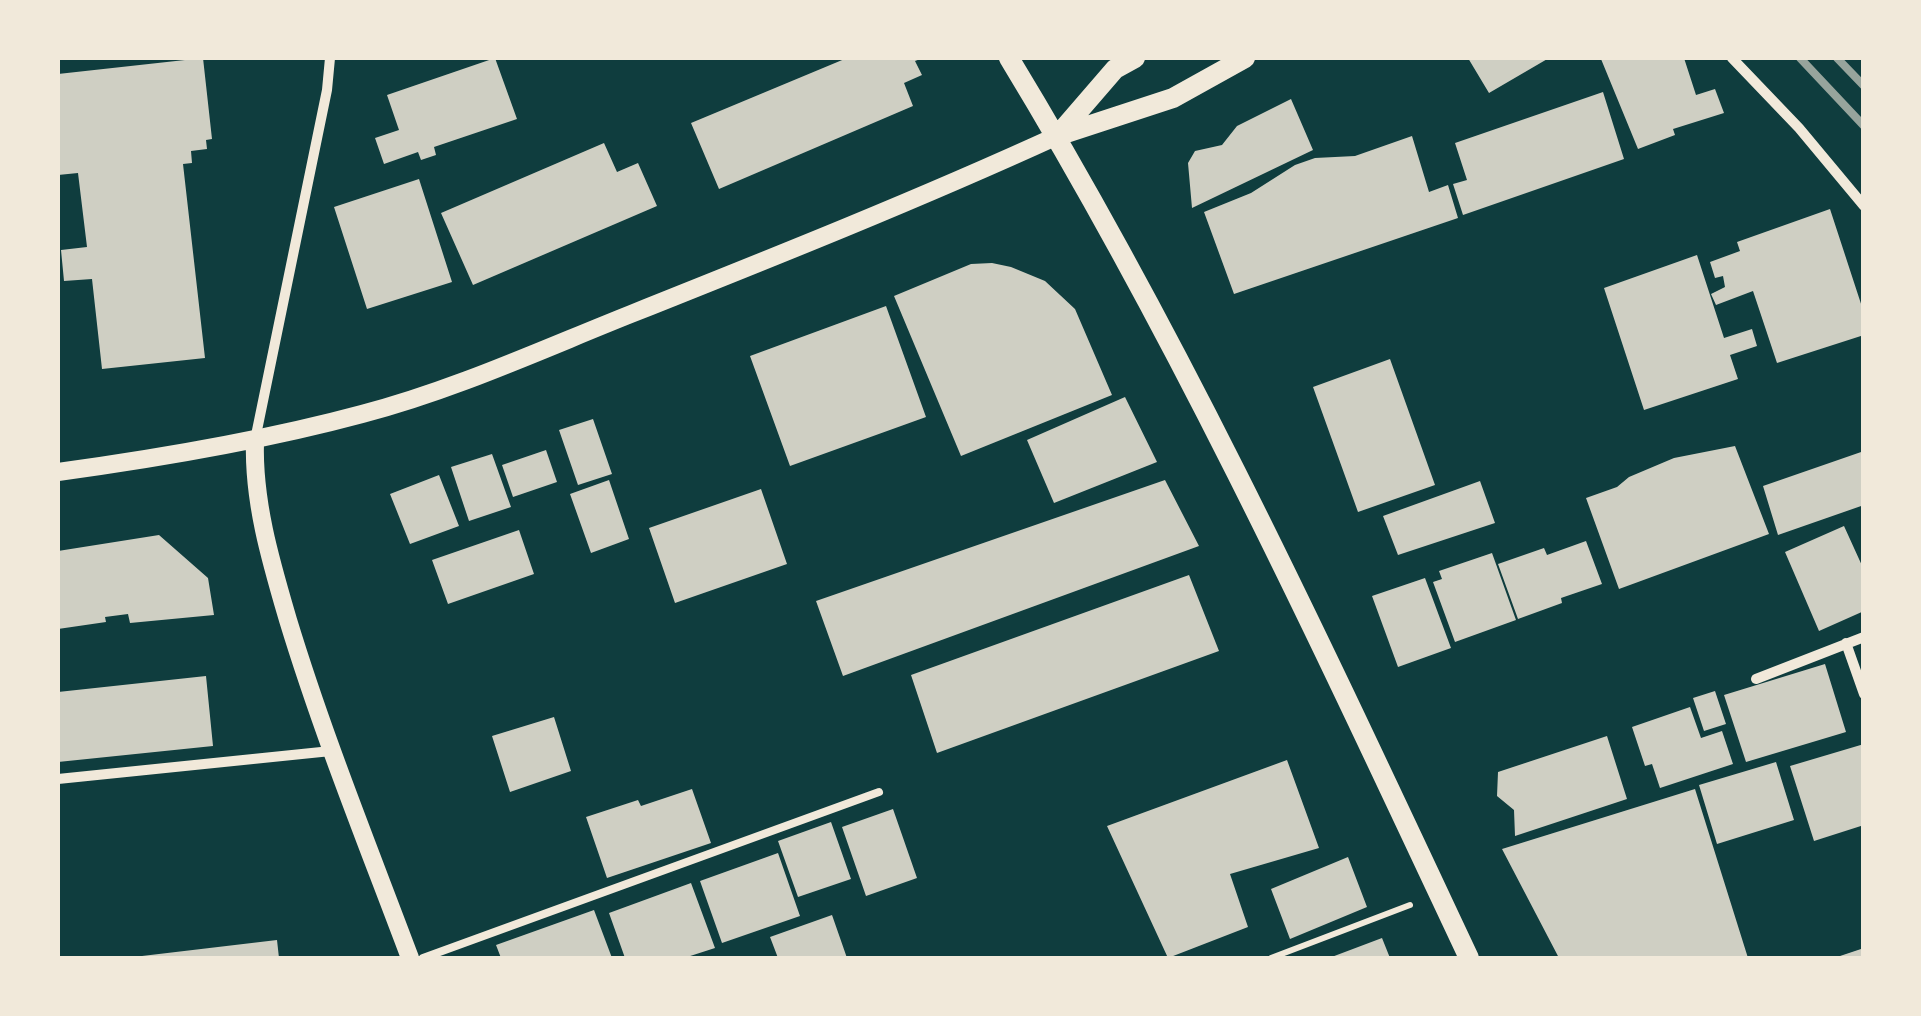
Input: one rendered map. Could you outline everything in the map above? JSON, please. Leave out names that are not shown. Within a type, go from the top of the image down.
[{"type":"main road","points":[[1009,58],[1057,136],[1138,284],[1300,604],[1470,958]]},
{"type":"main road","points":[[1057,136],[1115,69],[1135,58]]},
{"type":"main road","points":[[1057,136],[1173,98],[1246,58]]},
{"type":"street","points":[[330,58],[327,90],[254,440],[256,492],[300,660],[410,958]]},
{"type":"street","points":[[1732,58],[1799,128],[1864,206]]},
{"type":"street","points":[[58,472],[254,440],[366,413],[478,374],[1057,136]]},
{"type":"street","points":[[1756,679],[1864,637]]},
{"type":"street","points":[[1846,643],[1864,694]]},
{"type":"street","points":[[58,779],[332,751]]},
{"type":"lane","points":[[423,958],[879,792]]},
{"type":"path","points":[[1271,958],[1439,894]]},
{"type":"building","points":[[203,58],[212,139],[206,140],[207,149],[191,151],[192,163],[183,164],[205,358],[102,369],[92,279],[64,281],[61,250],[87,247],[78,173],[58,175],[58,74]]},
{"type":"building","points":[[495,58],[517,119],[434,147],[436,155],[421,160],[418,152],[384,164],[375,138],[399,130],[387,95]]},
{"type":"building","points":[[847,58],[923,58],[915,61],[922,75],[904,83],[913,106],[719,189],[691,123]]},
{"type":"building","points":[[1468,58],[1549,58],[1489,93]]},
{"type":"building","points":[[1684,58],[1696,95],[1715,89],[1724,113],[1673,129],[1675,135],[1638,149],[1601,59]]},
{"type":"building","points":[[1603,92],[1624,159],[1463,215],[1453,184],[1467,180],[1455,143]]},
{"type":"building","points":[[1291,99],[1313,150],[1192,208],[1188,163],[1195,151],[1222,145],[1237,126]]},
{"type":"building","points":[[1412,136],[1429,192],[1448,185],[1458,218],[1234,294],[1204,212],[1251,193],[1295,165],[1315,158],[1355,156]]},
{"type":"building","points":[[604,143],[617,172],[638,163],[657,206],[473,285],[441,213]]},
{"type":"building","points":[[419,179],[452,282],[367,309],[334,207]]},
{"type":"building","points":[[1830,209],[1864,313],[1864,335],[1777,363],[1753,291],[1716,305],[1711,294],[1725,287],[1723,276],[1715,278],[1710,262],[1740,251],[1737,242]]},
{"type":"building","points":[[1697,255],[1724,338],[1752,329],[1757,346],[1730,355],[1738,379],[1644,410],[1604,288]]},
{"type":"building","points":[[992,263],[1045,281],[1075,309],[1112,395],[961,456],[894,296],[971,264]]},
{"type":"building","points":[[886,306],[926,417],[790,466],[750,356]]},
{"type":"building","points":[[1390,359],[1435,485],[1358,512],[1313,387]]},
{"type":"building","points":[[1125,397],[1157,462],[1054,503],[1027,440]]},
{"type":"building","points":[[593,419],[612,474],[578,485],[559,430]]},
{"type":"building","points":[[1735,446],[1769,534],[1619,589],[1586,498],[1674,458]]},
{"type":"building","points":[[546,450],[557,482],[513,497],[502,465]]},
{"type":"building","points":[[1864,451],[1864,505],[1778,535],[1763,486]]},
{"type":"building","points":[[492,454],[511,507],[469,521],[451,467]]},
{"type":"building","points":[[439,475],[459,526],[410,544],[390,494]]},
{"type":"building","points":[[609,480],[629,539],[591,553],[570,494]]},
{"type":"building","points":[[1165,480],[1199,546],[843,676],[816,601]]},
{"type":"building","points":[[1480,481],[1495,523],[1398,555],[1383,516]]},
{"type":"building","points":[[761,489],[787,564],[675,603],[649,528]]},
{"type":"building","points":[[1844,526],[1864,570],[1864,611],[1819,631],[1785,552]]},
{"type":"building","points":[[519,530],[534,574],[448,604],[432,560]]},
{"type":"building","points":[[159,535],[208,578],[214,615],[130,623],[128,614],[105,617],[106,622],[58,629],[58,551]]},
{"type":"building","points":[[1586,541],[1602,584],[1518,619],[1498,564],[1544,548],[1547,555]]},
{"type":"building","points":[[1492,553],[1516,620],[1455,642],[1433,582],[1442,579],[1439,571]]},
{"type":"building","points":[[1189,575],[1219,651],[937,753],[911,675]]},
{"type":"building","points":[[1425,578],[1451,648],[1398,667],[1372,596]]},
{"type":"building","points":[[1825,664],[1846,732],[1746,762],[1724,695]]},
{"type":"building","points":[[206,676],[213,746],[58,762],[58,692]]},
{"type":"building","points":[[1715,691],[1726,724],[1704,731],[1693,698]]},
{"type":"building","points":[[1690,707],[1701,738],[1722,731],[1733,764],[1660,788],[1652,764],[1645,766],[1632,727]]},
{"type":"building","points":[[554,717],[571,771],[510,792],[492,736]]},
{"type":"building","points":[[1607,736],[1627,799],[1515,836],[1514,810],[1497,796],[1498,772]]},
{"type":"building","points":[[1864,744],[1864,825],[1814,841],[1790,766]]},
{"type":"building","points":[[1287,760],[1319,848],[1230,874],[1248,927],[1168,958],[1107,826]]},
{"type":"building","points":[[1776,762],[1794,820],[1717,844],[1699,785]]},
{"type":"building","points":[[692,789],[711,843],[607,878],[586,817],[638,800],[641,806]]},
{"type":"building","points":[[1695,789],[1748,958],[1559,958],[1502,849]]},
{"type":"building","points":[[893,809],[917,878],[866,896],[842,827]]},
{"type":"building","points":[[831,822],[851,879],[798,897],[778,841]]},
{"type":"building","points":[[778,853],[800,916],[722,943],[700,881]]},
{"type":"building","points":[[1348,857],[1367,907],[1290,939],[1271,889]]},
{"type":"building","points":[[691,883],[715,948],[684,958],[625,958],[609,913]]},
{"type":"building","points":[[594,910],[612,958],[501,958],[496,945]]},
{"type":"building","points":[[832,915],[847,958],[778,958],[770,937]]},
{"type":"building","points":[[1382,938],[1390,958],[1329,958]]},
{"type":"building","points":[[277,940],[279,958],[142,958],[142,956]]},
{"type":"building","points":[[1864,948],[1864,958],[1834,958]]},
{"type":"railway","points":[[1800,58],[1864,126]]},
{"type":"railway","points":[[1837,58],[1864,86]]}]
